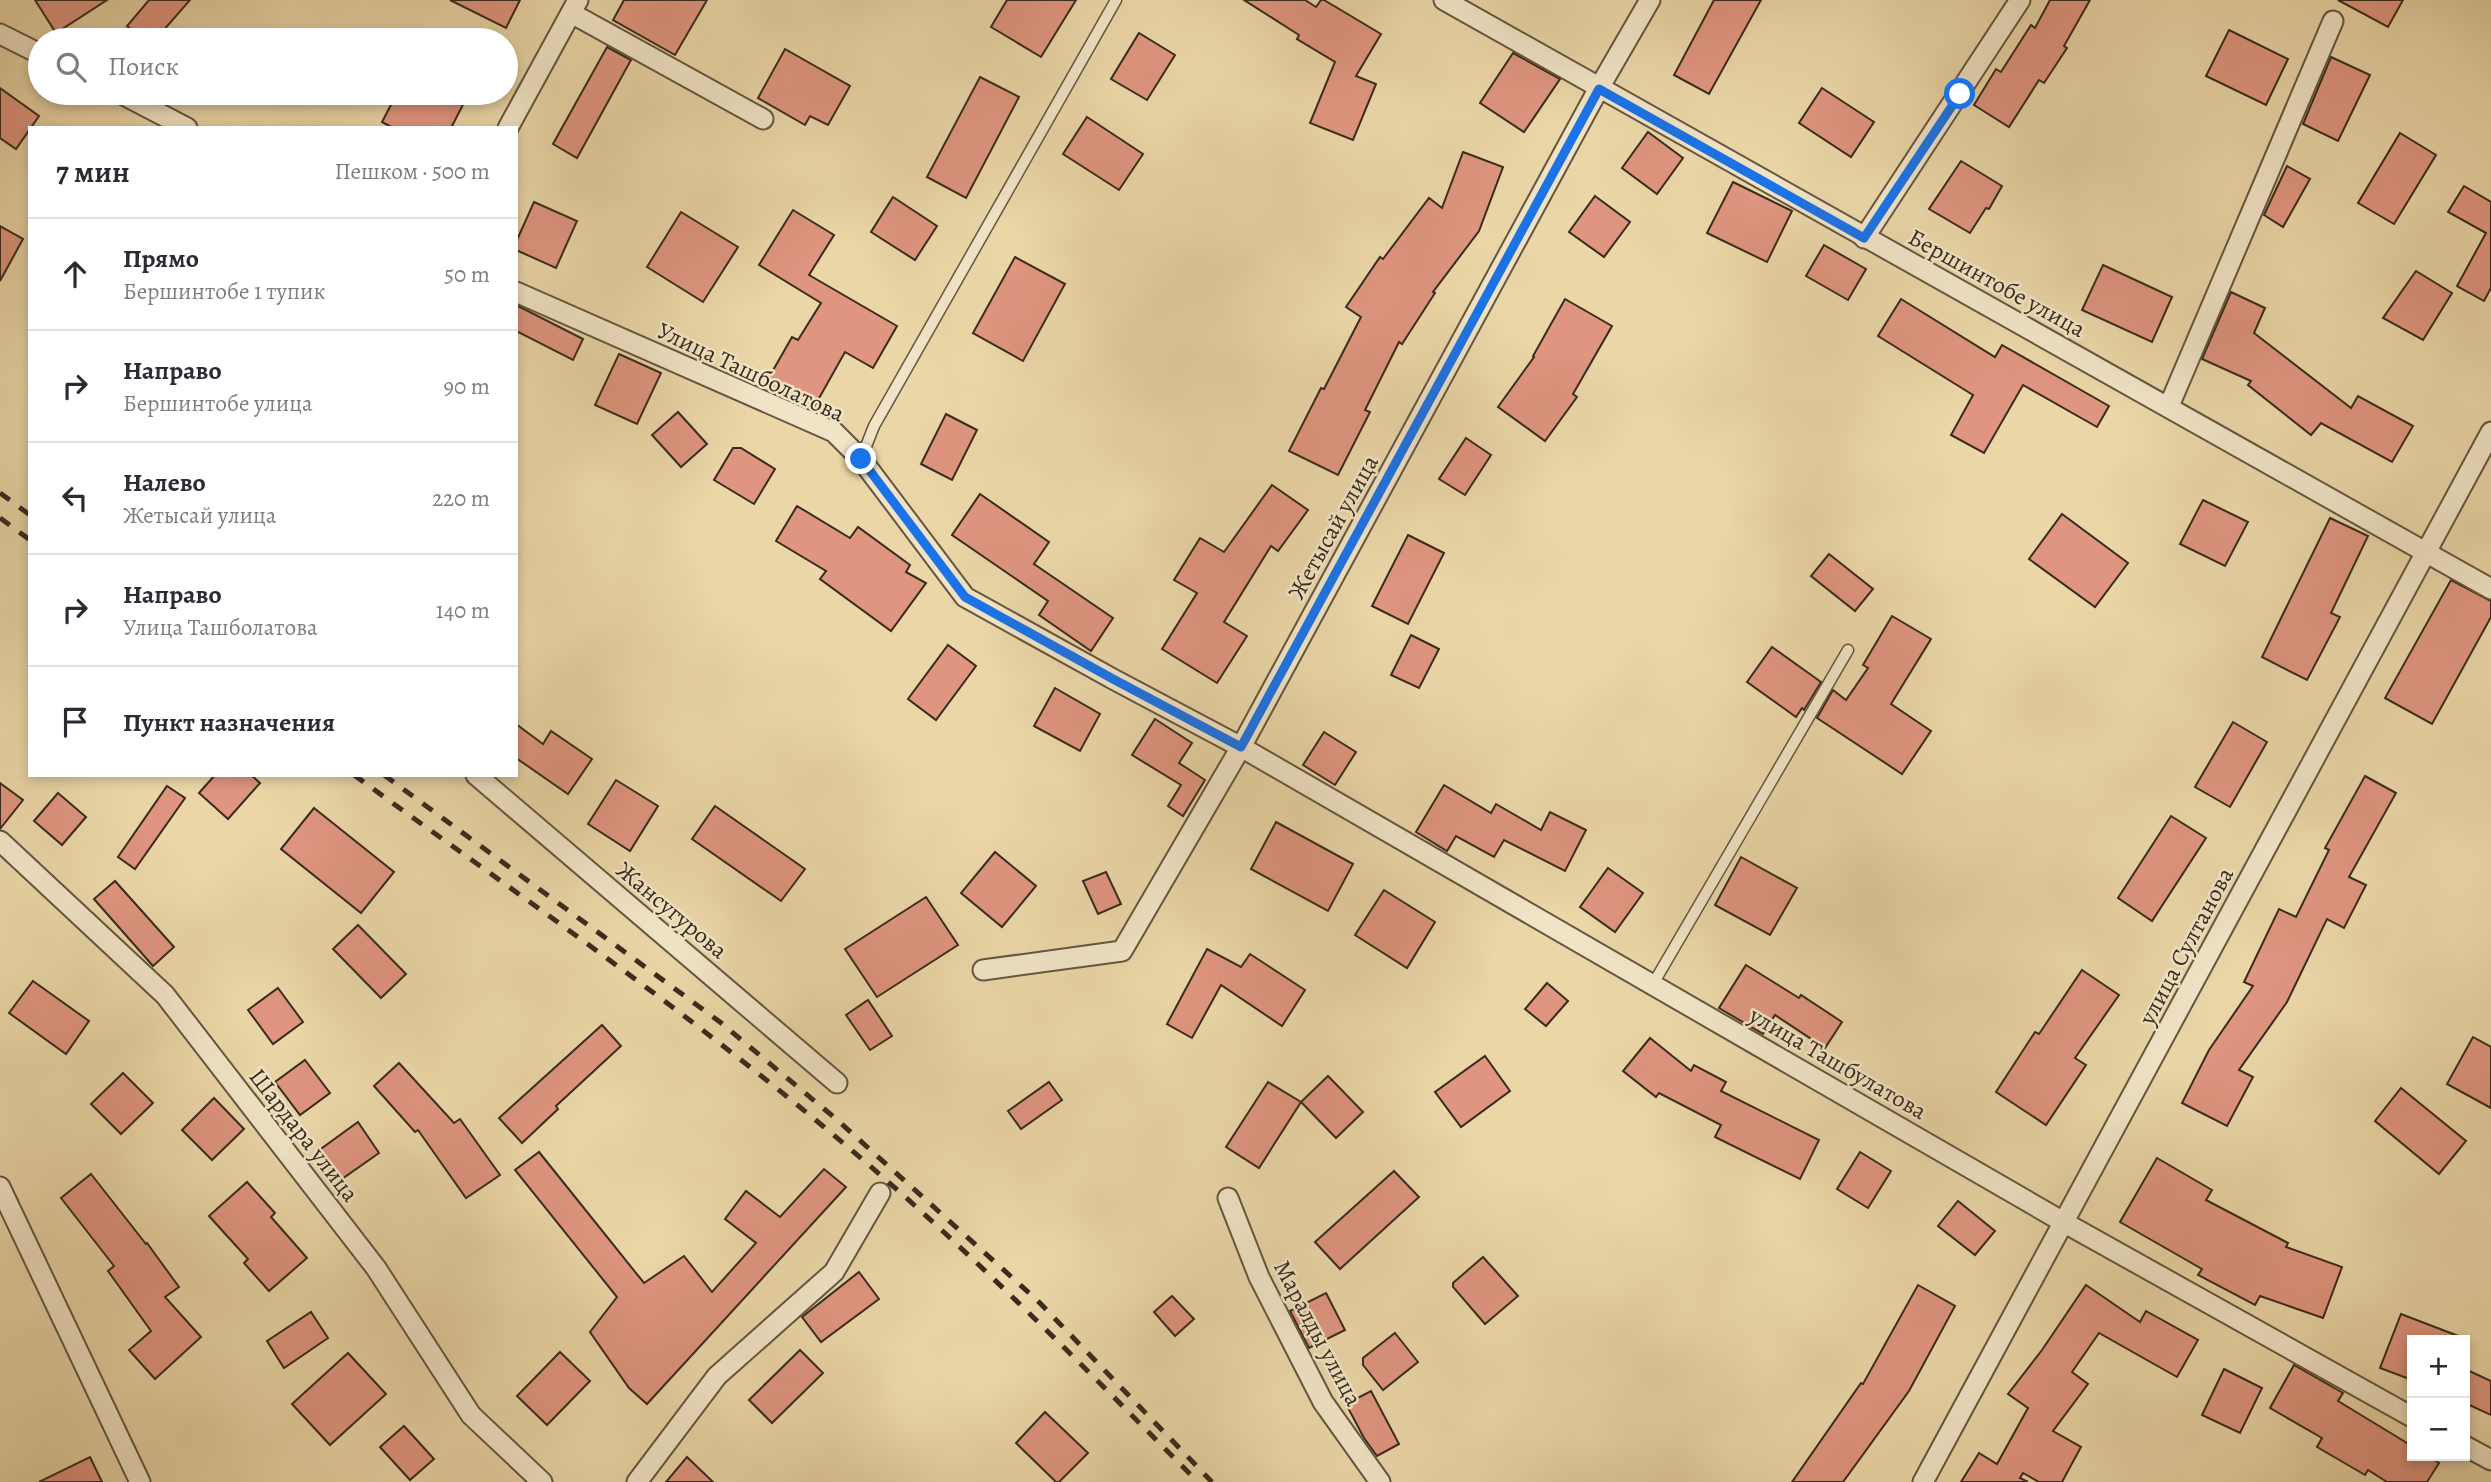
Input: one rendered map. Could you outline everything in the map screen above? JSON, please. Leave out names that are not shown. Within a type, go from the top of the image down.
[{"type":"street","name":"Бершинтобе улица","points":[[1444,0],[2491,589]]},
{"type":"street","name":"Жетысай улица","points":[[983,970],[1122,950],[1241,747],[1650,0]]},
{"type":"street","points":[[1864,238],[2020,0]]},
{"type":"street","points":[[509,126],[574,6],[763,119]]},
{"type":"street","points":[[2169,406],[2333,21]]},
{"type":"street","points":[[0,34],[28,48]]},
{"type":"street","points":[[143,105],[183,126]]},
{"type":"street","name":"Улица Ташболатова","points":[[518,293],[834,432],[861,459],[965,597],[1241,747]]},
{"type":"street","name":"улица Султанова","points":[[1923,1482],[2491,432]]},
{"type":"street","name":"улица Ташбулатова","points":[[1241,747],[2065,1223],[2407,1414]]},
{"type":"street","name":"Жансугурова","points":[[478,777],[837,1083]]},
{"type":"street","name":"Шардара улица","points":[[0,841],[165,995],[376,1268],[471,1415],[542,1482]]},
{"type":"street","points":[[0,1187],[140,1482]]},
{"type":"street","points":[[637,1482],[717,1376],[834,1272],[880,1193]]},
{"type":"street","name":"Маралды улица","points":[[1228,1198],[1259,1277],[1323,1402],[1380,1482]]},
{"type":"street","points":[[2470,1449],[2491,1460]]},
{"type":"lane","points":[[861,459],[874,426],[1116,0]]},
{"type":"lane","points":[[1653,984],[1848,650]]},
{"type":"building","points":[[35,0],[107,0],[64,28],[53,28]]},
{"type":"building","points":[[149,0],[190,0],[166,28],[127,26]]},
{"type":"building","points":[[450,0],[520,0],[506,28]]},
{"type":"building","points":[[624,0],[707,0],[675,55],[613,20]]},
{"type":"building","points":[[1007,0],[1076,0],[1041,57],[991,27]]},
{"type":"building","points":[[1244,0],[1305,0],[1316,7],[1324,0],[1381,34],[1356,76],[1376,84],[1353,140],[1310,123],[1335,62],[1297,39],[1299,35]]},
{"type":"building","points":[[1714,0],[1761,0],[1709,94],[1674,75]]},
{"type":"building","points":[[2050,0],[2090,0],[2064,46],[2067,48],[2044,83],[2039,80],[2009,127],[1974,105],[1996,69],[2001,72],[2031,25],[2035,28]]},
{"type":"building","points":[[2338,0],[2403,0],[2388,27]]},
{"type":"building","points":[[2229,30],[2288,59],[2266,105],[2206,76]]},
{"type":"building","points":[[1139,33],[1175,55],[1147,100],[1111,79]]},
{"type":"building","points":[[607,47],[631,60],[577,158],[553,144]]},
{"type":"building","points":[[785,49],[850,86],[828,125],[810,116],[805,125],[758,98]]},
{"type":"building","points":[[1513,53],[1560,79],[1524,132],[1480,103]]},
{"type":"building","points":[[2331,57],[2370,75],[2338,141],[2303,124]]},
{"type":"building","points":[[980,77],[1019,97],[966,198],[927,177]]},
{"type":"building","points":[[0,88],[39,116],[32,126],[28,126],[28,132],[16,149],[0,138]]},
{"type":"building","points":[[1822,88],[1874,122],[1851,157],[1799,123]]},
{"type":"building","points":[[391,105],[463,105],[452,126],[389,126],[382,122]]},
{"type":"building","points":[[1087,117],[1143,154],[1119,190],[1063,154]]},
{"type":"building","points":[[1648,132],[1683,158],[1657,194],[1622,168]]},
{"type":"building","points":[[2400,133],[2436,155],[2394,224],[2358,203]]},
{"type":"building","points":[[1463,152],[1503,167],[1479,231],[1433,292],[1435,293],[1402,344],[1399,342],[1365,410],[1370,412],[1338,475],[1289,451],[1361,317],[1346,307],[1380,257],[1383,259],[1429,198],[1442,208]]},
{"type":"building","points":[[1961,161],[2002,186],[1989,209],[1986,208],[1970,233],[1929,209]]},
{"type":"building","points":[[2287,166],[2310,179],[2283,227],[2264,215]]},
{"type":"building","points":[[1733,182],[1792,211],[1767,262],[1707,233]]},
{"type":"building","points":[[2464,186],[2491,202],[2491,288],[2484,301],[2457,286],[2486,233],[2448,212]]},
{"type":"building","points":[[1595,196],[1630,222],[1604,257],[1569,232]]},
{"type":"building","points":[[893,197],[937,226],[915,260],[871,232]]},
{"type":"building","points":[[534,202],[577,221],[556,268],[518,251],[518,238]]},
{"type":"building","points":[[793,210],[834,235],[809,275],[897,326],[873,368],[845,352],[813,409],[769,388],[773,383],[768,379],[792,337],[798,340],[821,303],[759,265]]},
{"type":"building","points":[[681,212],[738,247],[703,302],[647,267]]},
{"type":"building","points":[[0,226],[23,239],[0,281]]},
{"type":"building","points":[[1824,245],[1866,269],[1848,300],[1806,276]]},
{"type":"building","points":[[1015,257],[1065,284],[1023,361],[973,333]]},
{"type":"building","points":[[2103,265],[2172,297],[2152,342],[2082,310]]},
{"type":"building","points":[[2416,271],[2452,293],[2423,340],[2383,318]]},
{"type":"building","points":[[2231,292],[2265,308],[2254,333],[2351,408],[2358,396],[2413,426],[2392,462],[2321,423],[2311,435],[2248,385],[2251,381],[2202,359]]},
{"type":"building","points":[[1565,299],[1612,326],[1573,394],[1577,397],[1545,441],[1498,407],[1534,357]]},
{"type":"building","points":[[1901,299],[1995,357],[2002,345],[2109,406],[2097,427],[2023,385],[1984,453],[1951,435],[1973,395],[1878,336]]},
{"type":"building","points":[[518,306],[583,339],[573,360],[518,332]]},
{"type":"building","points":[[619,354],[661,373],[637,424],[595,405]]},
{"type":"building","points":[[678,412],[707,444],[681,467],[652,435]]},
{"type":"building","points":[[946,414],[977,430],[952,480],[921,464]]},
{"type":"building","points":[[1466,438],[1491,455],[1465,495],[1439,479]]},
{"type":"building","points":[[733,448],[741,448],[775,469],[754,504],[714,480]]},
{"type":"building","points":[[1272,485],[1308,510],[1278,551],[1271,546],[1224,622],[1247,636],[1217,683],[1162,649],[1197,593],[1174,580],[1200,538],[1224,552]]},
{"type":"building","points":[[980,494],[1049,542],[1034,564],[1113,618],[1091,651],[1039,615],[1048,601],[952,535]]},
{"type":"building","points":[[2203,500],[2248,522],[2225,566],[2180,544]]},
{"type":"building","points":[[797,506],[850,538],[858,527],[910,565],[906,572],[926,583],[891,631],[820,579],[826,571],[776,541]]},
{"type":"building","points":[[2062,514],[2128,563],[2095,607],[2029,559]]},
{"type":"building","points":[[2330,518],[2368,536],[2331,613],[2340,617],[2307,680],[2262,657]]},
{"type":"building","points":[[1408,535],[1444,553],[1408,624],[1372,606]]},
{"type":"building","points":[[1829,554],[1873,589],[1855,611],[1811,576]]},
{"type":"building","points":[[2451,580],[2491,601],[2491,617],[2432,724],[2385,698]]},
{"type":"building","points":[[1892,616],[1931,639],[1891,704],[1931,731],[1902,774],[1817,718],[1833,690],[1846,700],[1868,668],[1863,665]]},
{"type":"building","points":[[1411,635],[1439,649],[1419,688],[1391,675]]},
{"type":"building","points":[[948,645],[976,666],[936,720],[908,699]]},
{"type":"building","points":[[1772,647],[1821,682],[1804,710],[1802,708],[1796,717],[1747,682]]},
{"type":"building","points":[[1055,688],[1100,714],[1080,751],[1034,726]]},
{"type":"building","points":[[1155,719],[1192,743],[1179,763],[1205,780],[1183,816],[1168,806],[1181,785],[1132,755]]},
{"type":"building","points":[[2233,722],[2267,742],[2230,807],[2195,787]]},
{"type":"building","points":[[518,725],[543,744],[551,731],[592,759],[568,794],[518,759]]},
{"type":"building","points":[[1324,732],[1356,752],[1335,785],[1303,765]]},
{"type":"building","points":[[2365,776],[2396,793],[2349,877],[2366,885],[2344,928],[2327,919],[2287,1002],[2239,1070],[2253,1077],[2227,1126],[2182,1103],[2209,1050],[2253,986],[2244,982],[2279,909],[2296,917],[2329,850],[2325,848]]},
{"type":"building","points":[[213,777],[253,777],[260,783],[228,819],[199,793]]},
{"type":"building","points":[[616,780],[658,806],[630,851],[588,824]]},
{"type":"building","points":[[0,783],[23,800],[0,829]]},
{"type":"building","points":[[1444,785],[1491,813],[1496,804],[1541,830],[1550,812],[1586,830],[1565,871],[1504,840],[1494,857],[1456,836],[1447,851],[1416,832]]},
{"type":"building","points":[[167,786],[185,798],[135,869],[118,857]]},
{"type":"building","points":[[58,793],[86,817],[62,845],[34,821]]},
{"type":"building","points":[[715,806],[805,869],[781,901],[692,839]]},
{"type":"building","points":[[314,808],[394,872],[361,913],[281,849]]},
{"type":"building","points":[[2171,816],[2206,838],[2152,921],[2118,898]]},
{"type":"building","points":[[1276,822],[1353,864],[1328,911],[1251,869]]},
{"type":"building","points":[[995,852],[1036,886],[1002,927],[961,893]]},
{"type":"building","points":[[1741,857],[1797,888],[1770,935],[1715,905]]},
{"type":"building","points":[[1608,868],[1643,893],[1615,932],[1580,907]]},
{"type":"building","points":[[1106,872],[1121,904],[1098,914],[1083,881]]},
{"type":"building","points":[[115,881],[174,947],[153,966],[94,899]]},
{"type":"building","points":[[1384,890],[1435,922],[1407,968],[1355,935]]},
{"type":"building","points":[[926,897],[958,945],[877,997],[845,949]]},
{"type":"building","points":[[358,925],[406,974],[381,998],[333,949]]},
{"type":"building","points":[[1207,949],[1241,967],[1250,954],[1305,990],[1282,1026],[1221,985],[1192,1038],[1167,1024]]},
{"type":"building","points":[[1746,965],[1799,998],[1801,995],[1842,1022],[1825,1048],[1775,1015],[1763,1034],[1719,1008]]},
{"type":"building","points":[[2082,970],[2119,995],[2075,1058],[2086,1065],[2046,1125],[1996,1092],[2035,1032],[2039,1034]]},
{"type":"building","points":[[33,981],[89,1021],[66,1054],[9,1013]]},
{"type":"building","points":[[1547,983],[1568,1001],[1546,1026],[1525,1009]]},
{"type":"building","points":[[278,988],[303,1022],[273,1044],[248,1010]]},
{"type":"building","points":[[868,1000],[892,1036],[870,1050],[846,1015]]},
{"type":"building","points":[[602,1025],[621,1046],[556,1106],[558,1109],[522,1143],[499,1118]]},
{"type":"building","points":[[2473,1037],[2491,1047],[2491,1108],[2447,1084]]},
{"type":"building","points":[[1650,1038],[1691,1071],[1694,1065],[1726,1082],[1721,1091],[1819,1140],[1800,1179],[1715,1137],[1721,1125],[1659,1093],[1656,1097],[1623,1071]]},
{"type":"building","points":[[1485,1056],[1510,1091],[1461,1127],[1435,1092]]},
{"type":"building","points":[[305,1060],[330,1093],[300,1115],[275,1082]]},
{"type":"building","points":[[399,1063],[454,1123],[460,1119],[500,1175],[466,1198],[418,1130],[415,1132],[374,1086]]},
{"type":"building","points":[[123,1073],[153,1103],[121,1134],[91,1104]]},
{"type":"building","points":[[1328,1076],[1363,1112],[1336,1138],[1301,1102]]},
{"type":"building","points":[[1049,1082],[1062,1100],[1021,1129],[1008,1111]]},
{"type":"building","points":[[1268,1082],[1301,1102],[1259,1168],[1226,1147]]},
{"type":"building","points":[[2401,1088],[2466,1141],[2439,1174],[2375,1121]]},
{"type":"building","points":[[214,1098],[244,1129],[212,1160],[182,1130]]},
{"type":"building","points":[[358,1122],[379,1153],[339,1181],[318,1151]]},
{"type":"building","points":[[539,1152],[644,1283],[684,1256],[712,1292],[756,1243],[725,1219],[746,1191],[780,1217],[824,1169],[846,1187],[647,1404],[629,1388],[590,1332],[617,1297],[515,1170]]},
{"type":"building","points":[[1860,1152],[1891,1171],[1868,1208],[1837,1189]]},
{"type":"building","points":[[2157,1158],[2212,1190],[2206,1200],[2288,1243],[2286,1247],[2342,1267],[2323,1318],[2260,1296],[2255,1305],[2198,1275],[2202,1269],[2120,1222]]},
{"type":"building","points":[[1394,1171],[1419,1197],[1340,1269],[1315,1242]]},
{"type":"building","points":[[91,1174],[179,1287],[165,1297],[201,1337],[155,1379],[129,1350],[151,1331],[108,1271],[114,1266],[61,1198]]},
{"type":"building","points":[[247,1182],[275,1213],[271,1217],[307,1258],[269,1291],[244,1263],[248,1259],[209,1216]]},
{"type":"building","points":[[1958,1201],[1995,1231],[1975,1255],[1938,1226]]},
{"type":"building","points":[[1483,1257],[1518,1296],[1485,1324],[1453,1287],[1453,1283]]},
{"type":"building","points":[[859,1272],[879,1299],[821,1342],[802,1317]]},
{"type":"building","points":[[1918,1285],[1955,1306],[1909,1391],[1843,1482],[1792,1482],[1861,1383],[1863,1384]]},
{"type":"building","points":[[2086,1285],[2140,1322],[2146,1311],[2198,1340],[2177,1377],[2099,1333],[2072,1372],[2088,1384],[2053,1431],[2081,1447],[2062,1482],[2039,1482],[2023,1473],[2020,1478],[2028,1482],[1961,1482],[1979,1453],[1997,1464],[2028,1408],[2008,1394]]},
{"type":"building","points":[[1326,1293],[1345,1330],[1309,1348],[1290,1311]]},
{"type":"building","points":[[1172,1296],[1194,1319],[1175,1336],[1154,1312]]},
{"type":"building","points":[[311,1312],[328,1338],[284,1368],[267,1341]]},
{"type":"building","points":[[2401,1314],[2456,1335],[2407,1335],[2407,1378],[2380,1368]]},
{"type":"building","points":[[1395,1333],[1418,1362],[1383,1390],[1363,1365],[1363,1358]]},
{"type":"building","points":[[800,1350],[823,1373],[772,1423],[749,1400]]},
{"type":"building","points":[[560,1352],[590,1381],[547,1425],[517,1396]]},
{"type":"building","points":[[348,1353],[386,1394],[330,1445],[292,1404]]},
{"type":"building","points":[[2294,1365],[2343,1393],[2338,1401],[2407,1443],[2407,1461],[2439,1463],[2427,1482],[2387,1482],[2368,1470],[2365,1475],[2317,1447],[2322,1438],[2270,1408]]},
{"type":"building","points":[[2224,1369],[2262,1388],[2240,1433],[2202,1415]]},
{"type":"building","points":[[2470,1371],[2491,1381],[2491,1415],[2470,1405]]},
{"type":"building","points":[[1371,1391],[1399,1444],[1377,1456],[1346,1404]]},
{"type":"building","points":[[1045,1412],[1088,1453],[1059,1482],[1016,1443]]},
{"type":"building","points":[[404,1426],[434,1459],[410,1480],[380,1447]]},
{"type":"building","points":[[90,1457],[102,1482],[39,1482]]},
{"type":"building","points":[[687,1457],[713,1482],[666,1482]]},
{"type":"railway","points":[[0,493],[28,514]]},
{"type":"railway","points":[[0,518],[28,539]]},
{"type":"railway","points":[[357,777],[710,1035],[824,1127],[969,1255],[1198,1482]]},
{"type":"railway","points":[[387,777],[720,1022],[835,1118],[1037,1300],[1212,1482]]},
{"type":"route","points":[[861,459],[965,597],[1241,747],[1599,89],[1864,238],[1960,94]]}]
